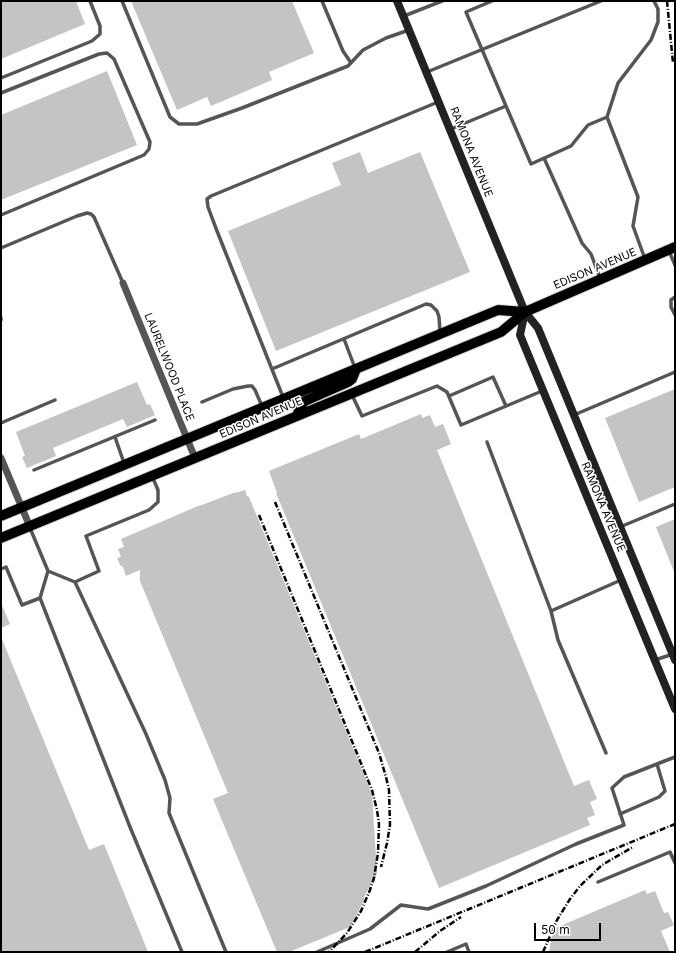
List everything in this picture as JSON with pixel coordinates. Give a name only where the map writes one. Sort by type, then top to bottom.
[{"type":"main road","name":"RAMONA AVENUE","points":[[397,1],[525,312],[538,328],[674,656]]},
{"type":"main road","name":"EDISON AVENUE","points":[[1,538],[501,332],[525,312],[672,249]]},
{"type":"main road","name":"EDISON AVENUE","points":[[1,516],[498,310],[525,312]]},
{"type":"main road","name":"RAMONA AVENUE","points":[[525,312],[520,336],[675,709]]},
{"type":"main road","points":[[297,416],[301,405],[305,401],[348,382],[352,379],[356,369]]},
{"type":"street","name":"LAURELWOOD PLACE","points":[[123,283],[195,458]]},
{"type":"street","points":[[1,458],[30,527]]},
{"type":"lane","points":[[1,78],[92,41],[100,34],[100,26],[90,1]]},
{"type":"lane","points":[[122,1],[170,117],[179,124],[197,124],[348,66],[363,50],[386,38],[409,30]]},
{"type":"lane","points":[[322,1],[343,51],[351,63]]},
{"type":"lane","points":[[403,16],[442,1]]},
{"type":"lane","points":[[492,1],[466,12],[531,164],[571,146],[588,124],[607,117]]},
{"type":"lane","points":[[426,72],[601,1]]},
{"type":"lane","points":[[646,260],[633,226],[638,197],[607,117],[618,83],[651,40],[658,22],[658,8],[654,1]]},
{"type":"lane","points":[[1,93],[99,54],[107,53],[114,59],[150,142],[149,149],[144,155],[1,215]]},
{"type":"lane","points":[[284,399],[217,231],[208,207],[207,199],[211,196],[438,102]]},
{"type":"lane","points":[[450,129],[506,106]]},
{"type":"lane","points":[[544,158],[582,243],[591,254],[600,280]]},
{"type":"lane","points":[[1,248],[77,216],[87,213],[91,214],[94,216],[123,283]]},
{"type":"lane","points":[[672,249],[675,265]]},
{"type":"lane","points":[[675,297],[671,300],[671,307],[675,315]]},
{"type":"lane","points":[[272,369],[426,304],[431,305],[437,311],[439,317],[440,334]]},
{"type":"lane","points":[[344,339],[356,369]]},
{"type":"lane","points":[[574,415],[675,372]]},
{"type":"lane","points":[[449,396],[493,378],[506,406]]},
{"type":"lane","points":[[202,402],[233,389],[252,386],[263,407]]},
{"type":"lane","points":[[351,394],[362,416],[437,386],[447,392],[461,425],[543,390]]},
{"type":"lane","points":[[1,423],[55,400]]},
{"type":"lane","points":[[34,470],[155,420]]},
{"type":"lane","points":[[115,437],[124,464]]},
{"type":"lane","points":[[487,442],[551,611],[558,640],[606,753]]},
{"type":"lane","points":[[75,582],[99,571],[86,536],[149,510],[158,502],[158,490],[152,476]]},
{"type":"lane","points":[[620,527],[675,504]]},
{"type":"lane","points":[[30,527],[48,571],[40,598],[130,827],[182,952]]},
{"type":"lane","points":[[1,569],[6,567],[22,605],[40,598]]},
{"type":"lane","points":[[48,571],[75,582],[146,734],[162,773],[170,798],[170,813],[226,952]]},
{"type":"lane","points":[[551,611],[622,580]]},
{"type":"lane","points":[[655,660],[674,656]]},
{"type":"lane","points":[[317,952],[370,929],[402,905],[428,909],[486,886],[576,844],[624,825],[612,788],[624,777],[675,757]]},
{"type":"lane","points":[[620,814],[659,797],[665,791],[657,764]]},
{"type":"lane","points":[[598,882],[675,850]]},
{"type":"lane","points":[[670,852],[675,863]]},
{"type":"lane","points":[[447,952],[466,944],[469,952]]},
{"type":"building","points":[[1,1],[76,1],[85,24],[1,59]]},
{"type":"building","points":[[131,1],[292,1],[314,53],[269,72],[272,80],[211,106],[207,97],[177,110]]},
{"type":"building","points":[[107,71],[137,145],[1,200],[1,115]]},
{"type":"building","points":[[360,152],[368,173],[420,152],[470,272],[276,351],[228,231],[341,185],[332,163]]},
{"type":"building","points":[[137,382],[147,405],[150,404],[155,415],[127,427],[123,419],[53,448],[56,456],[27,468],[22,457],[25,456],[16,432]]},
{"type":"building","points":[[675,389],[675,487],[639,502],[605,418]]},
{"type":"building","points":[[421,414],[422,418],[430,415],[435,427],[443,424],[451,444],[437,450],[574,786],[589,780],[597,799],[590,802],[595,815],[587,818],[590,825],[439,888],[276,493],[269,471],[359,434],[361,439]]},
{"type":"building","points":[[245,490],[372,794],[377,874],[364,897],[364,901],[350,927],[289,952],[277,952],[213,799],[228,793],[140,581],[140,570],[126,576],[123,567],[120,565],[117,558],[121,557],[118,549],[124,547],[121,539],[198,506]]},
{"type":"building","points":[[675,519],[675,574],[656,527]]},
{"type":"building","points":[[1,603],[10,624],[1,628]]},
{"type":"building","points":[[1,637],[89,850],[104,844],[148,952],[1,952]]},
{"type":"building","points":[[645,890],[647,894],[655,891],[664,913],[668,912],[674,925],[661,931],[670,952],[549,952],[553,929]]},
{"type":"railway","points":[[667,1],[673,63]]},
{"type":"railway","points":[[275,502],[379,753],[386,777],[389,790],[390,825],[381,867]]},
{"type":"railway","points":[[259,515],[372,790],[377,810],[379,824],[378,853],[374,878],[370,890],[361,911],[347,933],[329,952]]},
{"type":"railway","points":[[365,952],[675,824]]},
{"type":"railway","points":[[543,952],[557,920],[580,886],[602,865],[633,847]]},
{"type":"railway","points":[[415,952],[440,931],[461,917]]}]
